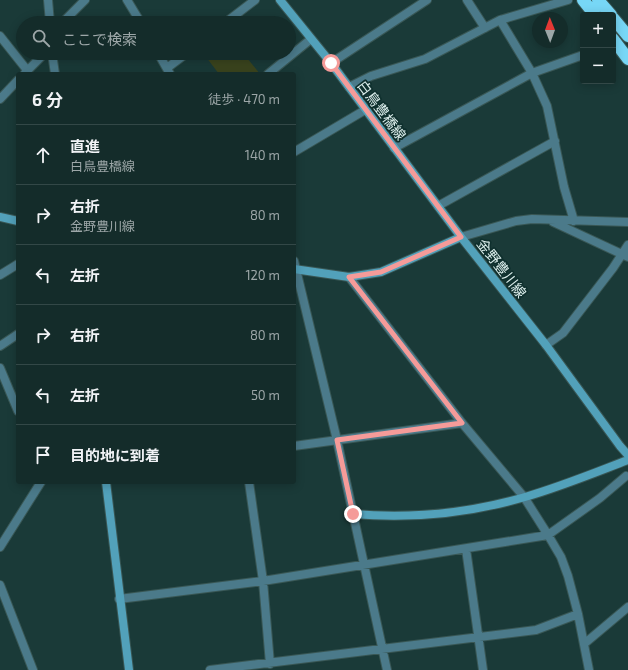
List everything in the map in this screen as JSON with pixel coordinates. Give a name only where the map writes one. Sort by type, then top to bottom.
[{"type":"highway","points":[[583,0],[593,12]]},
{"type":"highway","points":[[598,0],[608,12]]},
{"type":"highway","points":[[616,22],[628,36]]},
{"type":"highway","points":[[616,44],[628,59]]},
{"type":"main road","name":"白鳥豊橋線","points":[[280,0],[293,16]]},
{"type":"main road","name":"白鳥豊橋線","points":[[296,20],[331,63],[461,237]]},
{"type":"main road","points":[[0,217],[16,221]]},
{"type":"main road","name":"金野豊川線","points":[[296,269],[349,277],[381,272],[461,237],[546,345],[628,455]]},
{"type":"main road","points":[[353,514],[443,514],[484,507],[524,497],[570,482],[628,460]]},
{"type":"main road","points":[[106,484],[119,599],[129,670]]},
{"type":"street","points":[[48,0],[49,16]]},
{"type":"street","points":[[69,16],[85,0]]},
{"type":"street","points":[[127,0],[137,16]]},
{"type":"street","points":[[234,16],[255,0]]},
{"type":"street","points":[[331,63],[427,0]]},
{"type":"street","points":[[467,0],[485,28]]},
{"type":"street","points":[[349,87],[371,76],[425,59],[500,20],[568,0]]},
{"type":"street","points":[[500,20],[532,73],[547,106],[564,187],[574,221]]},
{"type":"street","points":[[0,36],[16,58]]},
{"type":"street","points":[[296,51],[311,39]]},
{"type":"street","points":[[394,148],[532,73],[580,56]]},
{"type":"street","points":[[17,60],[26,72],[39,60]]},
{"type":"street","points":[[53,60],[55,72]]},
{"type":"street","points":[[162,60],[169,71],[180,60]]},
{"type":"street","points":[[270,72],[285,60]]},
{"type":"street","points":[[0,99],[16,82]]},
{"type":"street","points":[[296,151],[365,110]]},
{"type":"street","points":[[438,206],[555,141]]},
{"type":"street","points":[[461,237],[516,221],[532,219],[628,222]]},
{"type":"street","points":[[548,220],[625,256]]},
{"type":"street","points":[[546,345],[563,333],[625,256],[628,245]]},
{"type":"street","points":[[0,275],[16,265]]},
{"type":"street","points":[[296,269],[337,440],[387,670]]},
{"type":"street","points":[[349,277],[462,423],[524,497],[548,536],[561,558],[568,576],[578,614],[589,670]]},
{"type":"street","points":[[0,346],[16,335]]},
{"type":"street","points":[[0,368],[16,406]]},
{"type":"street","points":[[296,446],[462,423]]},
{"type":"street","points":[[119,599],[263,581],[548,536],[600,498],[626,476]]},
{"type":"street","points":[[0,547],[40,484]]},
{"type":"street","points":[[249,484],[263,581],[270,664]]},
{"type":"street","points":[[466,549],[483,670]]},
{"type":"street","points":[[0,585],[33,670]]},
{"type":"street","points":[[584,644],[628,607]]},
{"type":"street","points":[[210,670],[270,664],[536,630],[578,614]]},
{"type":"green space","points":[[208,60],[249,60],[258,72],[217,72]]},
{"type":"route","points":[[331,63],[461,237],[381,272],[349,277],[462,423],[337,440],[353,514]]}]
